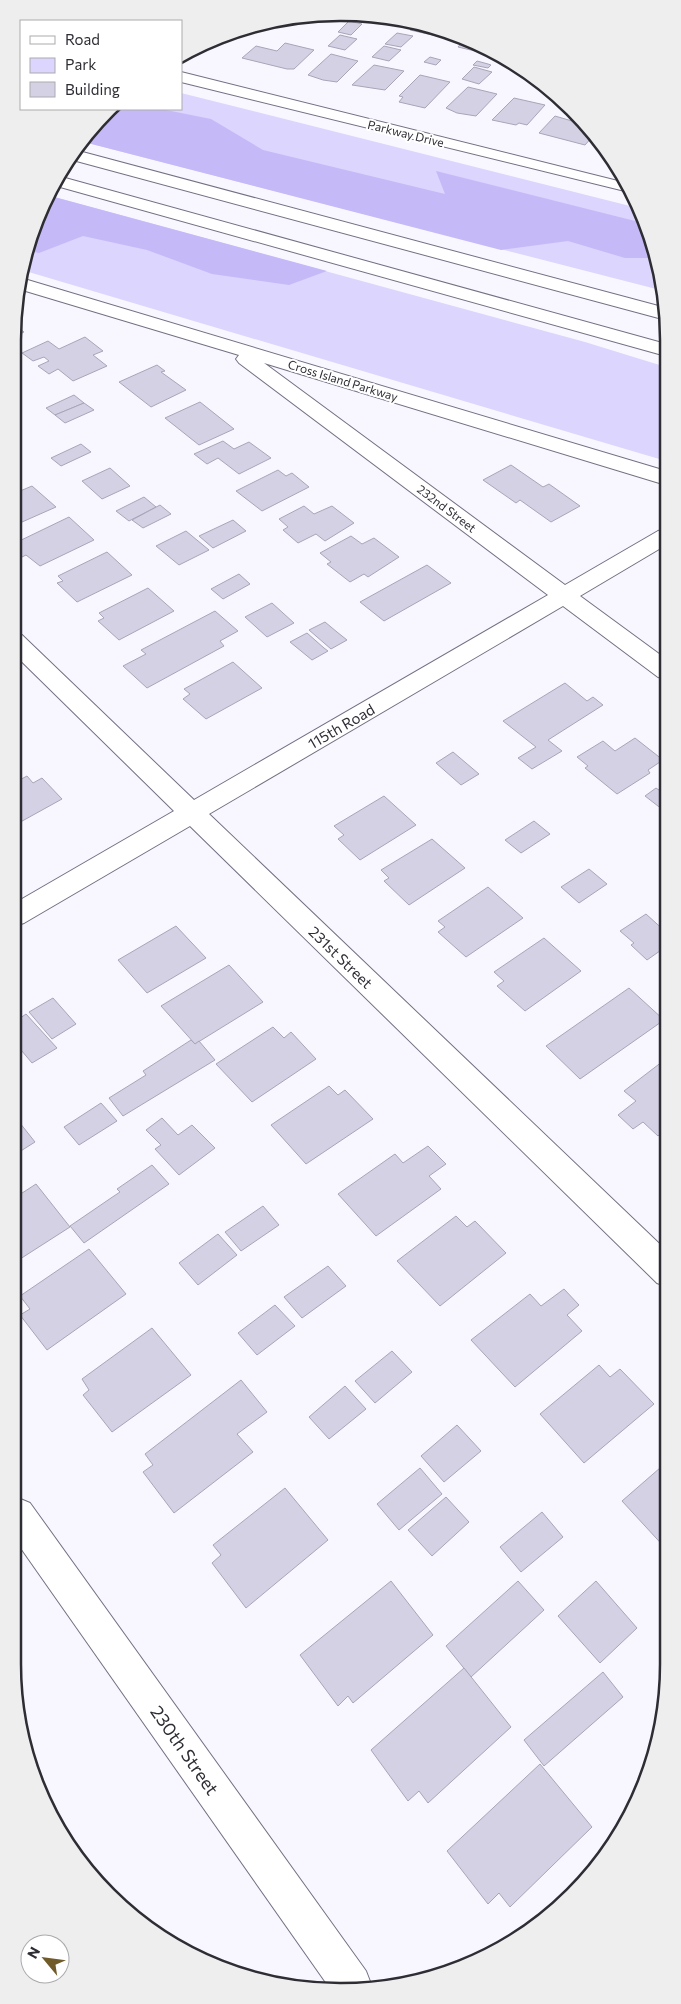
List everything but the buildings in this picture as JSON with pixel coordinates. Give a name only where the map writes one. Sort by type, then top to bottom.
[{"type":"main road","name":"Parkway Drive","points":[[182,77],[620,187]]},
{"type":"main road","points":[[80,156],[658,312]]},
{"type":"main road","points":[[63,183],[660,348]]},
{"type":"main road","name":"Cross Island Parkway","points":[[26,285],[660,476]]},
{"type":"main road","name":"232nd Street","points":[[227,345],[660,667]]},
{"type":"main road","name":"115th Road","points":[[21,912],[660,540]]},
{"type":"main road","name":"231st Street","points":[[21,648],[660,1265]]},
{"type":"main road","name":"230th Street","points":[[21,1519],[350,1983]]},
{"type":"green space","points":[[182,93],[630,206],[643,238],[656,289],[89,143],[120,110],[182,110]]},
{"type":"green space","points":[[55,197],[585,342],[660,365],[660,459],[29,272],[38,238]]},
{"type":"shaded area","points":[[120,110],[166,110],[211,119],[263,150],[445,194],[436,171],[636,221],[649,258],[625,258],[568,241],[501,250],[89,143]]},
{"type":"shaded area","points":[[55,197],[327,271],[289,285],[212,274],[147,250],[83,236],[39,253],[34,252]]}]
